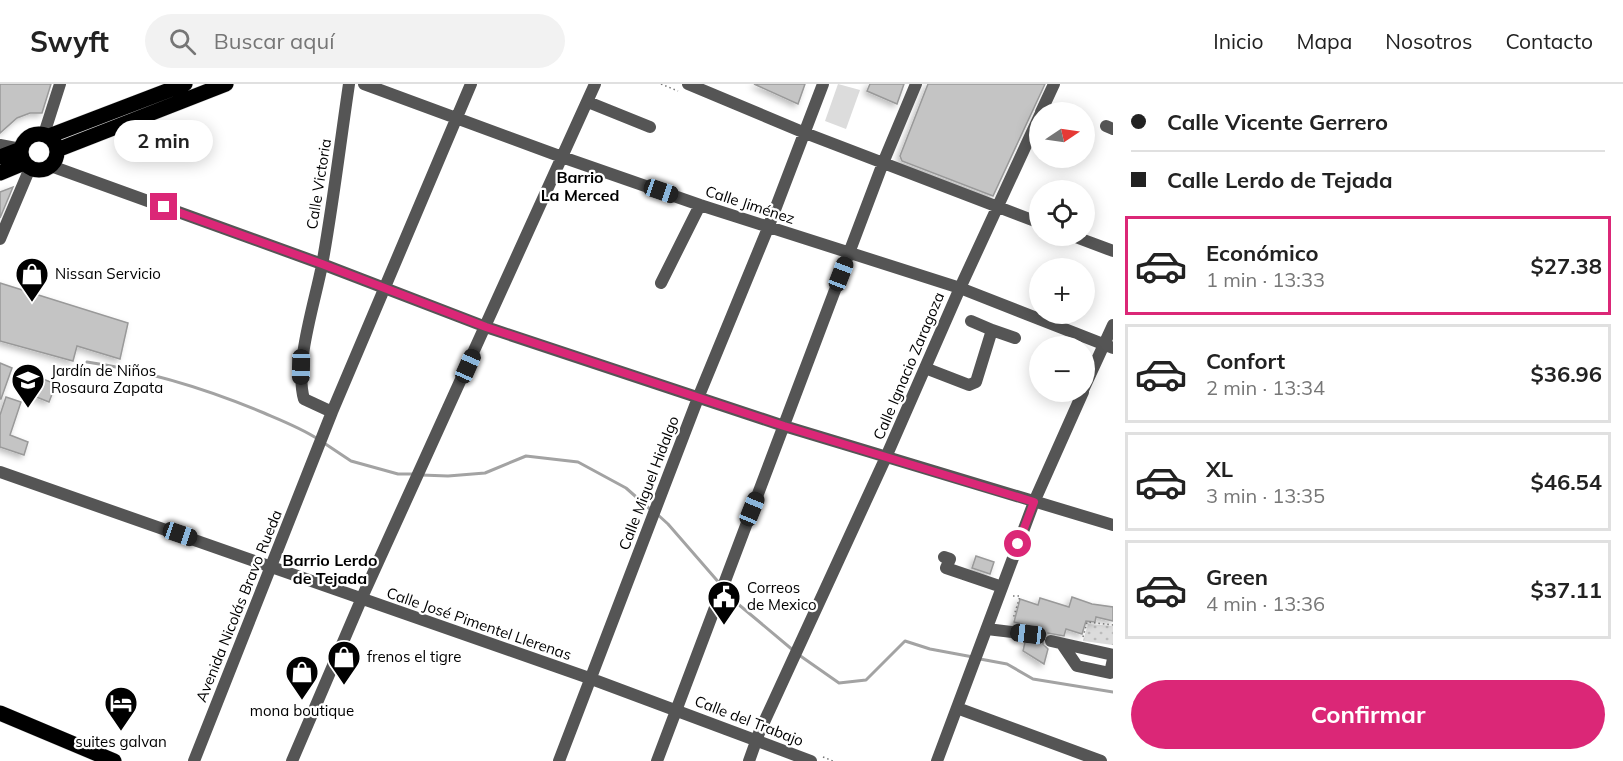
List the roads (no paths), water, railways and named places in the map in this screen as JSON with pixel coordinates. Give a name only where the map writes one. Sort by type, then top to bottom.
[{"type":"main road","points":[[25,160],[26,139],[30,136],[46,135],[184,84]]},
{"type":"main road","points":[[57,150],[226,84]]},
{"type":"main road","points":[[0,157],[25,160],[41,171],[51,166],[57,156],[53,140],[46,135]]},
{"type":"main road","points":[[0,173],[25,160]]},
{"type":"main road","points":[[0,713],[114,761]]},
{"type":"street","points":[[46,135],[60,84]]},
{"type":"street","name":"Calle Victoria","points":[[332,412],[304,399],[301,387],[301,367],[322,264],[349,84]]},
{"type":"street","name":"Calle Jiménez","points":[[364,84],[700,205],[960,288],[1109,346]]},
{"type":"street","points":[[332,412],[471,84]]},
{"type":"street","points":[[292,761],[362,599],[595,84]]},
{"type":"street","points":[[688,84],[805,133],[1029,219]]},
{"type":"street","name":"Calle Miguel Hidalgo","points":[[559,761],[648,526],[768,228],[823,84]]},
{"type":"street","points":[[657,761],[883,163],[916,84]]},
{"type":"street","name":"Calle Ignacio Zaragoza","points":[[1046,102],[1054,84]]},
{"type":"street","points":[[588,102],[650,127]]},
{"type":"street","name":"Calle Ignacio Zaragoza","points":[[749,761],[756,741],[1029,138]]},
{"type":"street","points":[[0,145],[25,160],[0,238]]},
{"type":"street","points":[[51,166],[322,264],[486,327],[784,426],[1113,525]]},
{"type":"street","points":[[661,283],[700,205]]},
{"type":"street","points":[[1095,244],[1113,251]]},
{"type":"street","points":[[971,321],[1015,338]]},
{"type":"street","points":[[1095,371],[1109,346],[1113,325]]},
{"type":"street","points":[[925,368],[969,385],[976,382],[992,330]]},
{"type":"street","points":[[937,761],[1034,502],[1079,402]]},
{"type":"street","name":"Avenida Nicolás Bravo Rueda","points":[[194,761],[332,412]]},
{"type":"street","name":"Calle José Pimentel Llerenas","points":[[0,472],[677,709]]},
{"type":"street","points":[[944,557],[950,559],[946,568],[1000,592]]},
{"type":"street","points":[[987,629],[1028,634]]},
{"type":"street","points":[[1113,655],[1056,642],[1077,666],[1110,673],[1113,660]]},
{"type":"street","points":[[957,708],[1101,761]]},
{"type":"street","name":"Calle del Trabajo","points":[[677,709],[811,761]]},
{"type":"waterway","points":[[87,362],[132,370],[199,389],[243,404],[318,439]]},
{"type":"waterway","points":[[324,443],[351,461],[398,474],[415,474]]},
{"type":"waterway","points":[[421,475],[448,476],[485,473],[526,456],[578,462],[626,488],[651,510]]},
{"type":"waterway","points":[[657,514],[721,585]]},
{"type":"waterway","points":[[725,589],[738,604],[794,651]]},
{"type":"waterway","points":[[799,655],[839,683],[866,680],[905,641],[930,649],[973,657]]},
{"type":"waterway","points":[[980,659],[1007,664],[1033,679],[1113,692]]},
{"type":"tunnel","points":[[1028,634],[1051,641]]},
{"type":"place","name":"Nissan Servicio","points":[[32,303]]},
{"type":"place","name":"Jardín de Niños Rosaura Zapata","points":[[28,409]]},
{"type":"place","name":"Correos de Mexico","points":[[724,626]]},
{"type":"place","name":"frenos el tigre","points":[[344,686]]},
{"type":"place","name":"mona boutique","points":[[302,701]]},
{"type":"place","name":"suites galvan","points":[[121,732]]},
{"type":"district","name":"Barrio La Merced","points":[[580,186]]},
{"type":"district","name":"Barrio Lerdo de Tejada","points":[[330,569]]}]
